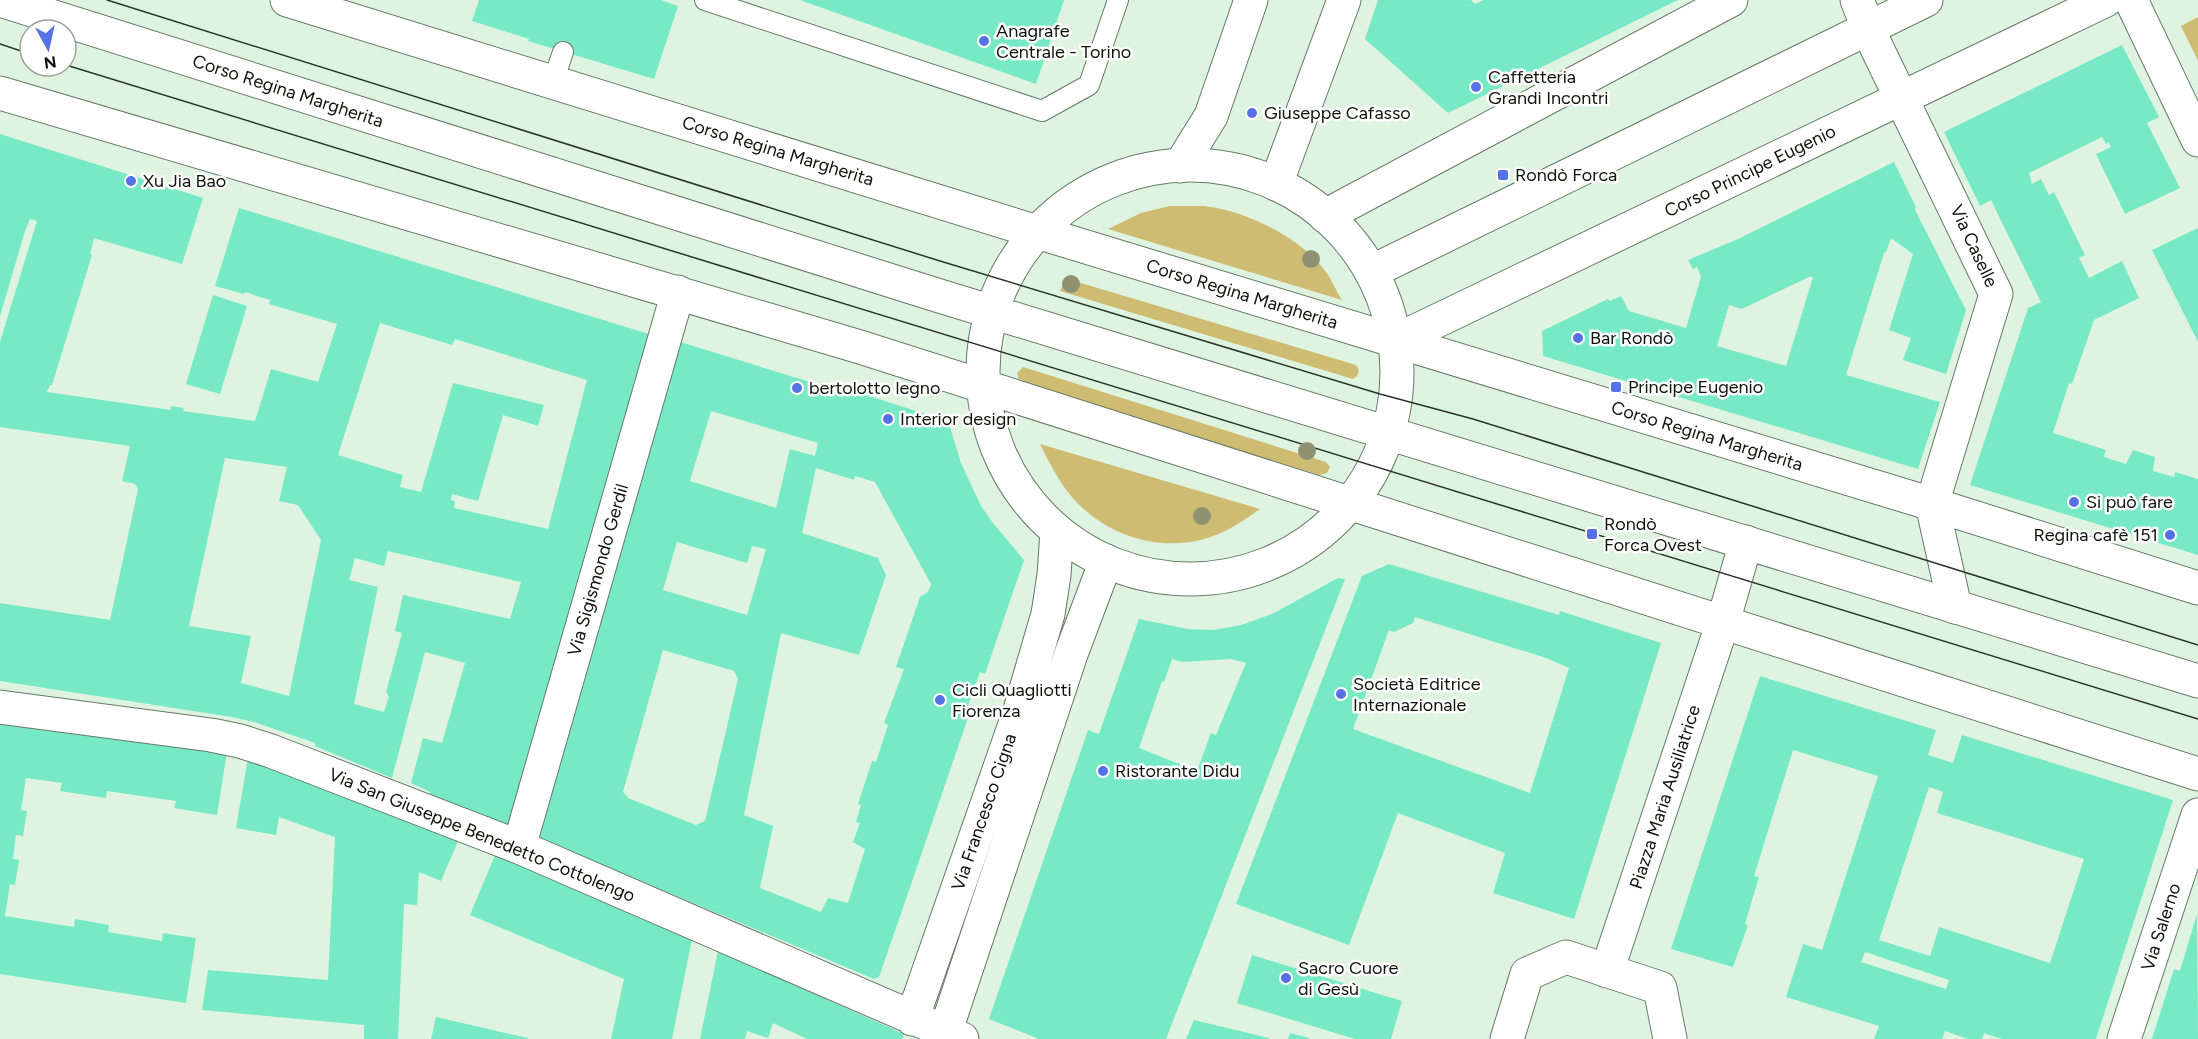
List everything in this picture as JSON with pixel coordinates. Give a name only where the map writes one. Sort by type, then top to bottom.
[{"type":"street","name":"Corso Regina Margherita","points":[[0,0],[991,312],[2198,681]]},
{"type":"street","name":"Corso Regina Margherita","points":[[287,0],[558,67],[1037,232],[1932,504],[2198,588]]},
{"type":"street","points":[[1180,166],[1211,116],[1251,0]]},
{"type":"street","points":[[1276,184],[1344,0]]},
{"type":"street","points":[[1325,216],[1731,0]]},
{"type":"street","points":[[1371,272],[1863,14],[1926,0]]},
{"type":"street","name":"Corso Principe Eugenio","points":[[1395,341],[2106,0]]},
{"type":"street","points":[[2131,0],[2198,140]]},
{"type":"street","name":"Via Caselle","points":[[1863,14],[1996,294],[1932,504]]},
{"type":"street","points":[[0,93],[678,292],[983,386],[2198,774]]},
{"type":"street","points":[[1209,166],[1236,170],[1276,184],[1325,216],[1351,242],[1371,272],[1384,300],[1395,341],[1396,390],[1388,434],[1374,466],[1350,504],[1316,536],[1297,549],[1255,568],[1233,574],[1187,579],[1141,573],[1106,561],[1077,546],[1057,531],[1030,505],[1009,475],[994,441],[988,423],[983,386],[984,346],[991,312],[1009,271],[1037,232],[1078,198],[1102,184],[1153,168],[1209,166]]},
{"type":"street","name":"Via Sigismondo Gerdil","points":[[519,847],[678,292]]},
{"type":"street","points":[[1932,504],[1955,607]]},
{"type":"street","name":"Via Francesco Cigna","points":[[912,1019],[1020,710],[1048,614],[1057,531]]},
{"type":"street","points":[[1723,622],[1746,542]]},
{"type":"street","name":"Via Francesco Cigna","points":[[950,1037],[1071,654],[1106,561]]},
{"type":"street","name":"Piazza Maria Ausiliatrice","points":[[1607,971],[1723,622]]},
{"type":"street","name":"Via San Giuseppe Benedetto Cottolengo","points":[[0,707],[211,735],[240,741],[302,762],[519,847],[950,1037]]},
{"type":"street","name":"Via Salerno","points":[[2124,1039],[2198,815]]},
{"type":"street","points":[[1507,1039],[1527,974],[1566,957],[1660,988],[1670,1039]]},
{"type":"lane","points":[[705,0],[1042,111],[1089,85],[1118,0]]},
{"type":"shaded area","points":[[2198,17],[2198,61],[2181,26]]},
{"type":"shaded area","points":[[1170,206],[1219,208],[1270,227],[1302,248],[1315,260],[1328,275],[1342,300],[1108,229],[1141,213]]},
{"type":"shaded area","points":[[1071,280],[1356,365],[1359,370],[1353,379],[1060,291],[1064,283]]},
{"type":"shaded area","points":[[1023,367],[1326,462],[1330,467],[1327,473],[1319,475],[1020,383],[1017,373]]},
{"type":"shaded area","points":[[1040,444],[1260,509],[1229,529],[1209,538],[1166,543],[1144,540],[1124,534],[1087,512],[1062,484]]},
{"type":"building","points":[[479,0],[661,0],[678,6],[654,79],[528,41],[529,39],[472,21]]},
{"type":"building","name":"Anagrafe Centrale - Torino","points":[[800,0],[1064,0],[1036,84]]},
{"type":"building","points":[[1378,0],[1471,0],[1475,4],[1484,0],[1678,0],[1448,113],[1365,39]]},
{"type":"building","points":[[2122,45],[2159,117],[2147,123],[2180,188],[2125,214],[2096,154],[2111,147],[2102,137],[2029,173],[2032,184],[2041,179],[2049,195],[2054,192],[2085,255],[2079,258],[2089,278],[2122,261],[2139,298],[2094,320],[2072,384],[2069,383],[2053,433],[2106,450],[2104,457],[2126,464],[2133,450],[2155,457],[2153,471],[2174,477],[2175,472],[2198,479],[2198,555],[1970,485],[2028,308],[2041,302],[1991,200],[1980,206],[1944,132]]},
{"type":"building","points":[[0,134],[203,198],[182,264],[94,238],[90,254],[92,255],[52,385],[47,392],[171,410],[171,406],[184,408],[183,411],[255,421],[271,369],[318,382],[337,324],[269,304],[270,300],[245,292],[244,294],[215,286],[239,208],[652,335],[512,830],[429,797],[430,792],[411,783],[423,738],[442,743],[465,663],[425,652],[392,778],[315,746],[315,743],[254,722],[0,681],[0,603],[110,620],[138,489],[135,484],[122,481],[130,446],[0,427],[0,342],[37,221],[30,219],[25,231],[0,316]],"holes":[[[380,323],[452,345],[455,339],[587,380],[548,529],[454,508],[455,501],[451,500],[452,494],[478,501],[503,415],[538,426],[544,405],[453,383],[421,492],[400,487],[403,475],[338,455]],[[225,458],[287,467],[279,501],[298,505],[321,540],[289,696],[241,683],[251,636],[189,626]],[[388,551],[521,582],[510,619],[403,595],[395,631],[402,633],[386,692],[389,696],[384,712],[354,704],[378,587],[349,580],[355,558],[384,566]]]},
{"type":"building","points":[[1894,162],[1916,207],[1915,210],[1966,310],[1946,374],[1903,360],[1911,338],[1889,330],[1913,254],[1891,238],[1884,253],[1846,375],[1940,402],[1918,469],[1543,356],[1542,331],[1608,299],[1610,301],[1621,296],[1629,311],[1686,328],[1701,277],[1697,267],[1693,269],[1688,260],[1738,239]],"holes":[[[1813,277],[1786,366],[1717,346],[1729,305],[1742,309]]]},
{"type":"building","points":[[2198,228],[2198,342],[2152,250]]},
{"type":"building","points":[[213,295],[247,306],[220,394],[186,384]]},
{"type":"building","points":[[677,341],[852,395],[853,391],[948,421],[961,463],[981,506],[1024,560],[985,674],[980,672],[967,708],[971,709],[879,977],[874,979],[539,838],[536,832]],"holes":[[[711,411],[818,443],[815,456],[790,449],[776,508],[690,481]],[[816,468],[854,480],[855,476],[875,482],[931,584],[928,592],[920,597],[896,667],[904,669],[884,723],[888,725],[876,762],[872,761],[858,804],[861,805],[856,822],[860,823],[853,842],[865,849],[848,903],[828,898],[821,912],[760,888],[773,826],[744,815],[781,633],[859,655],[886,575],[878,558],[802,533]],[[677,542],[747,563],[752,546],[766,549],[747,615],[663,590]],[[663,650],[734,671],[738,679],[705,821],[696,825],[628,798],[623,792]]]},
{"type":"building","points":[[1389,564],[1559,615],[1560,611],[1661,643],[1574,919],[1493,893],[1505,853],[1398,813],[1349,945],[1236,904],[1362,576]],"holes":[[[1415,617],[1546,658],[1569,668],[1530,793],[1353,729],[1389,630],[1394,632],[1413,623]]]},
{"type":"building","points":[[1338,578],[1345,579],[1166,1039],[1039,1039],[989,1019],[1088,730],[1099,734],[1139,619],[1188,629],[1213,630],[1241,625],[1272,614]],"holes":[[[1172,659],[1182,662],[1231,659],[1246,663],[1216,735],[1211,733],[1197,771],[1139,748]]]},
{"type":"building","points":[[1760,676],[1936,730],[1928,755],[1953,763],[1962,735],[2173,800],[2096,1039],[2002,1039],[1984,1033],[1982,1039],[1968,1039],[1945,1031],[1942,1039],[1874,1039],[1879,1026],[1786,997],[1803,944],[1822,950],[1878,776],[1793,750],[1754,876],[1759,877],[1745,924],[1748,925],[1733,967],[1671,949]],"holes":[[[1929,787],[1943,792],[1937,813],[2084,859],[2050,963],[1939,927],[1930,956],[1879,940]],[[1865,952],[1949,980],[1946,989],[1861,962]]]},
{"type":"building","points":[[0,716],[227,752],[217,815],[174,808],[176,801],[107,791],[106,798],[60,791],[62,783],[26,778],[21,810],[27,811],[23,836],[16,835],[13,859],[19,860],[15,885],[10,884],[5,916],[74,927],[75,919],[109,925],[108,932],[162,941],[163,933],[196,938],[186,1003],[0,974]]},
{"type":"building","points":[[248,758],[459,839],[441,881],[419,872],[417,905],[404,904],[398,1039],[364,1039],[364,1025],[202,1010],[208,970],[328,980],[335,837],[279,817],[276,835],[236,828]]},
{"type":"building","points":[[495,855],[692,939],[672,1039],[611,1039],[624,979],[470,915]]},
{"type":"building","points":[[2197,914],[2198,1039],[2152,1039],[2174,969],[2180,971]]},
{"type":"building","points":[[718,951],[904,1034],[902,1039],[807,1039],[773,1023],[768,1038],[747,1031],[745,1039],[700,1039]]},
{"type":"building","name":"Sacro Cuore di Gesù","points":[[1252,955],[1402,1001],[1391,1039],[1355,1039],[1237,1003]]},
{"type":"building","points":[[436,1017],[528,1038],[528,1039],[431,1039]]},
{"type":"building","points":[[1194,1020],[1269,1038],[1269,1039],[1186,1039]]},
{"type":"building","points":[[1290,1033],[1309,1038],[1309,1039],[1288,1039]]},
{"type":"tram line","points":[[107,0],[940,261],[1380,394],[1473,419],[2198,645]]},
{"type":"tram line","points":[[0,44],[18,50]]},
{"type":"tram line","points":[[78,69],[2198,719]]},
{"type":"place","name":"Anagrafe Centrale - Torino","points":[[984,41]]},
{"type":"place","name":"Caffetteria Grandi Incontri","points":[[1476,87]]},
{"type":"place","name":"Giuseppe Cafasso","points":[[1252,113]]},
{"type":"place","name":"Rondò Forca","points":[[1503,175]]},
{"type":"place","name":"Xu Jia Bao","points":[[131,181]]},
{"type":"place","name":"Bar Rondò","points":[[1578,338]]},
{"type":"place","name":"Principe Eugenio","points":[[1616,387]]},
{"type":"place","name":"bertolotto legno","points":[[797,388]]},
{"type":"place","name":"Interior design","points":[[888,419]]},
{"type":"place","name":"Si può fare","points":[[2074,502]]},
{"type":"place","name":"Rondò Forca Ovest","points":[[1592,534]]},
{"type":"place","name":"Regina cafè 151","points":[[2170,535]]},
{"type":"place","name":"Società Editrice Internazionale","points":[[1341,694]]},
{"type":"place","name":"Cicli Quagliotti Fiorenza","points":[[940,700]]},
{"type":"place","name":"Ristorante Didu","points":[[1103,771]]},
{"type":"place","name":"Sacro Cuore di Gesù","points":[[1286,978]]}]
